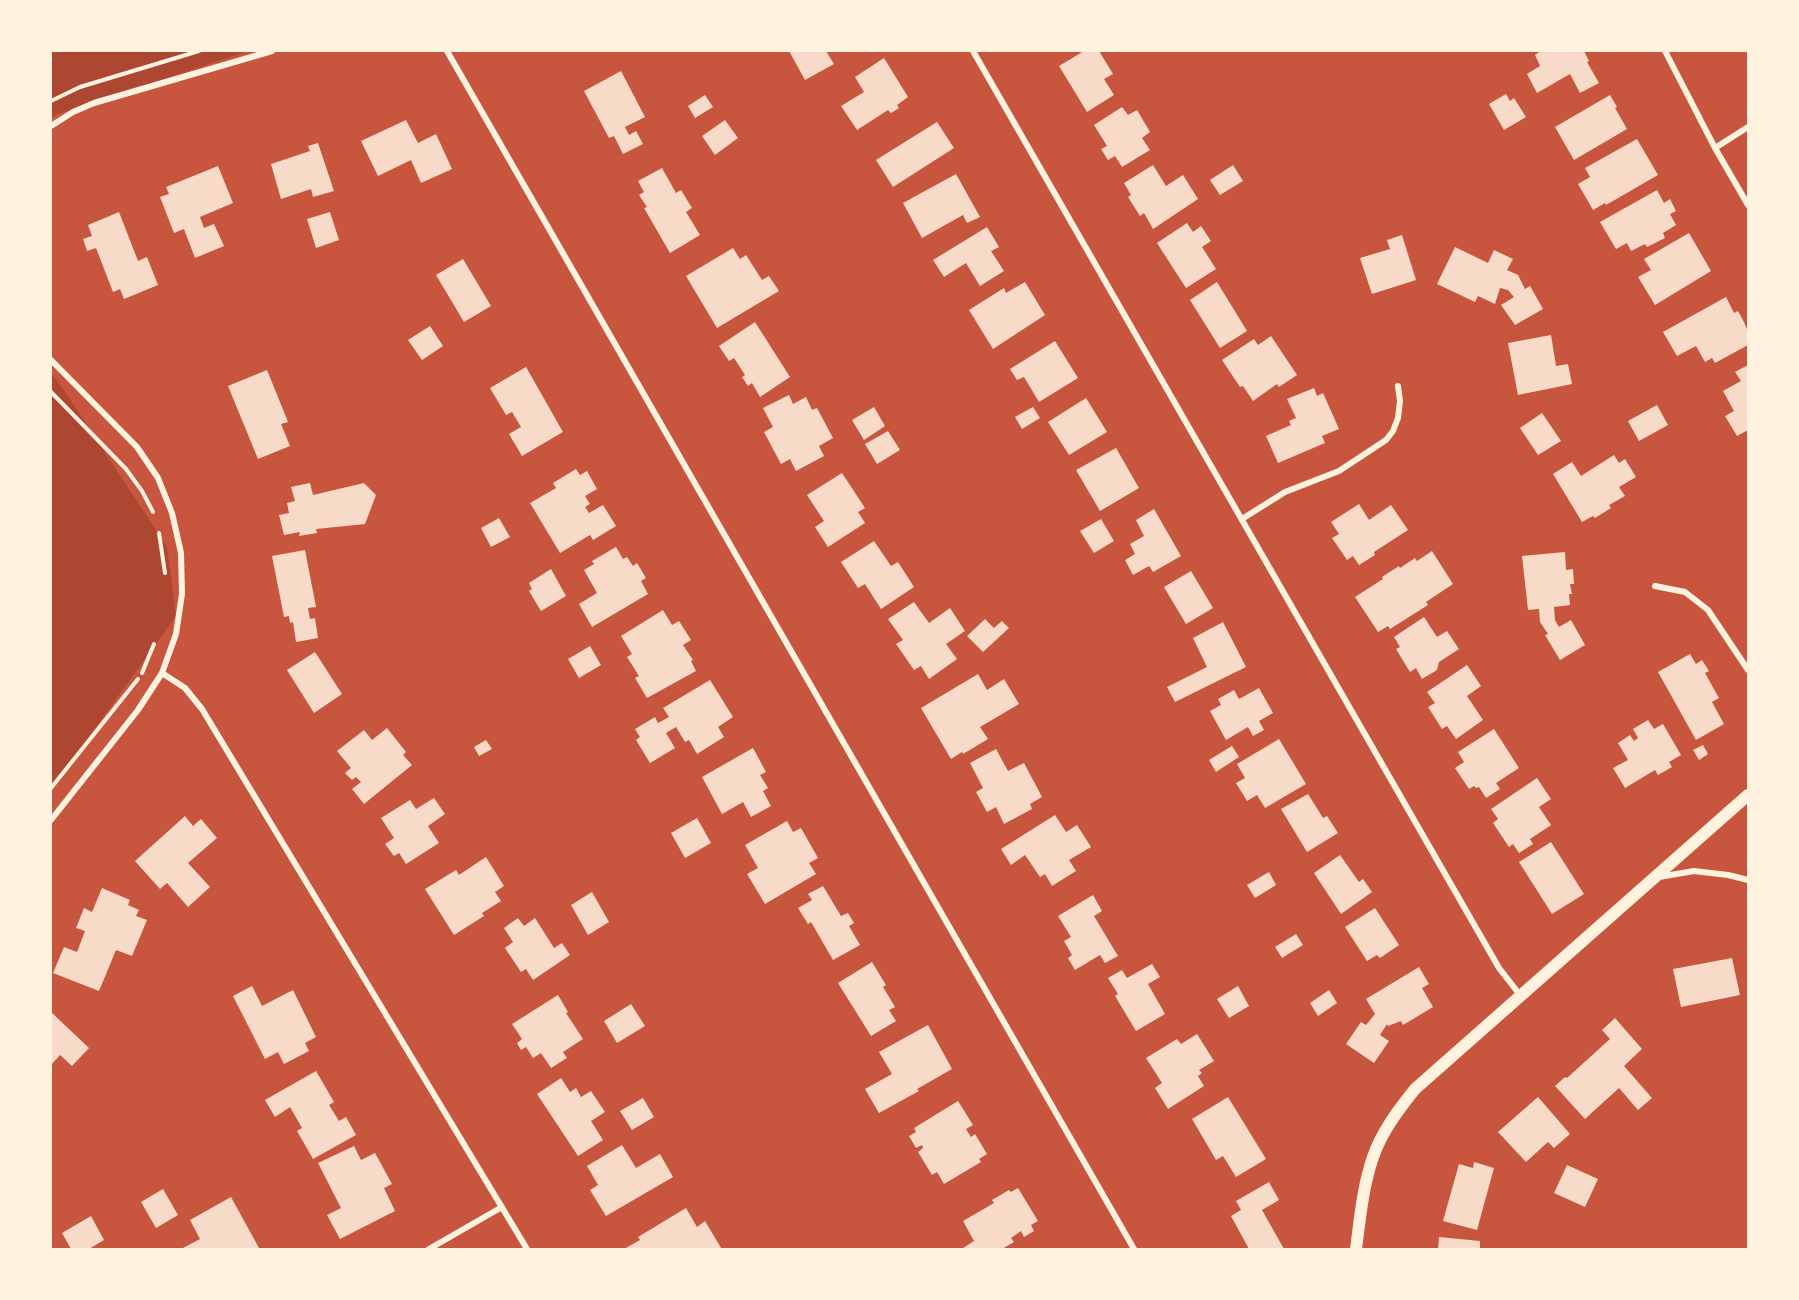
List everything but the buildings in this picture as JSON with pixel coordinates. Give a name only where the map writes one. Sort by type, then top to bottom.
[{"type":"main road","points":[[1356,1249],[1361,1204],[1374,1155],[1393,1117],[1415,1089],[1748,795]]},
{"type":"street","points":[[51,126],[73,112],[94,104],[272,51]]},
{"type":"street","points":[[447,51],[1134,1249]]},
{"type":"street","points":[[973,51],[1500,968],[1520,995]]},
{"type":"street","points":[[1665,51],[1748,206]]},
{"type":"street","points":[[1715,148],[1748,127]]},
{"type":"street","points":[[51,360],[137,447],[158,478],[172,513],[181,553],[182,594],[176,634],[162,673],[138,710],[51,820]]},
{"type":"street","points":[[1242,519],[1285,492],[1339,471],[1386,440],[1393,431],[1398,418],[1400,401],[1398,386]]},
{"type":"street","points":[[1655,586],[1685,592],[1708,610],[1748,670]]},
{"type":"street","points":[[162,673],[185,688],[202,709],[527,1249]]},
{"type":"street","points":[[1652,879],[1694,871],[1748,880]]},
{"type":"street","points":[[429,1249],[502,1207]]},
{"type":"path","points":[[51,101],[80,87],[199,51]]},
{"type":"path","points":[[51,392],[126,469],[142,491],[157,520]]},
{"type":"path","points":[[159,531],[165,576]]},
{"type":"path","points":[[51,788],[141,675],[157,638]]},
{"type":"shaded area","points":[[51,51],[248,51],[55,115],[51,119]]},
{"type":"shaded area","points":[[51,374],[64,390],[167,547],[176,616],[51,789]]}]
